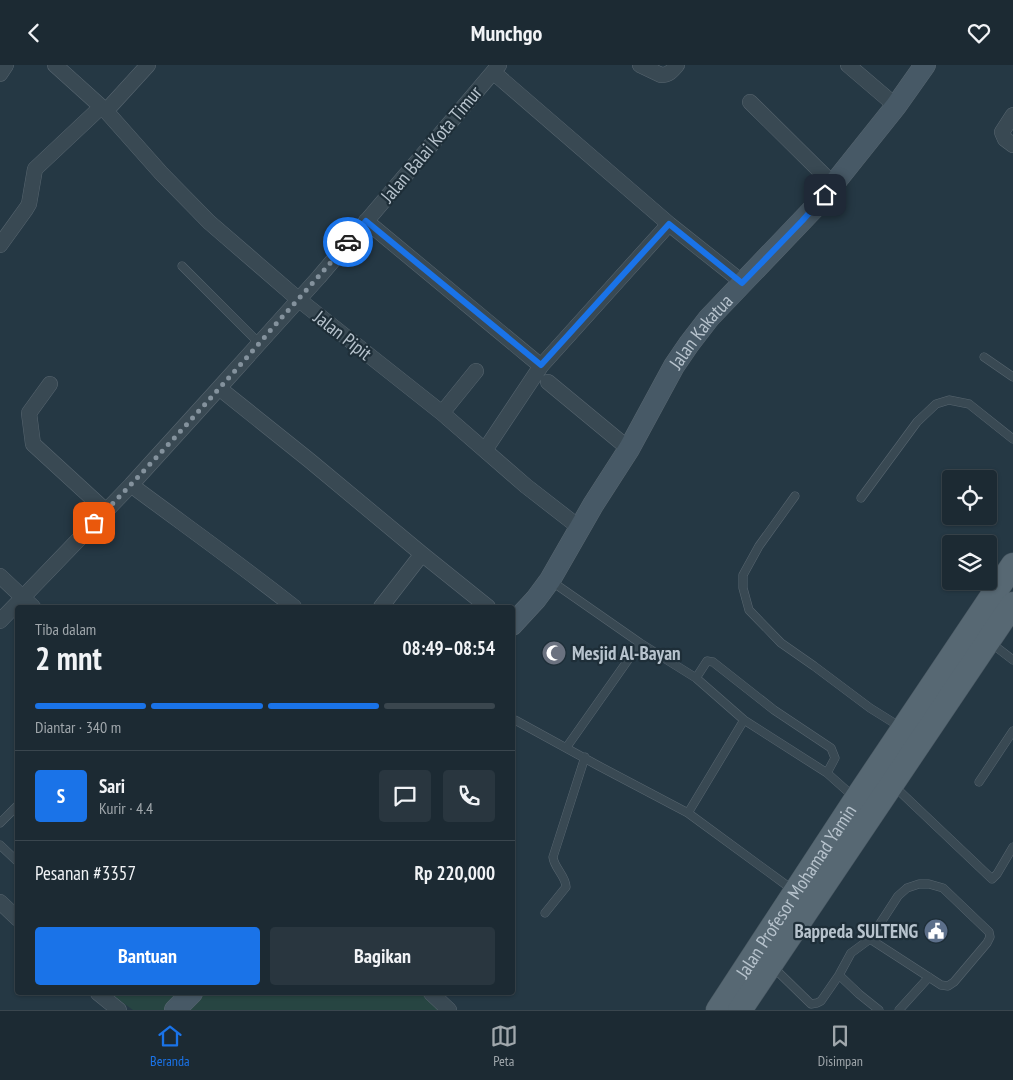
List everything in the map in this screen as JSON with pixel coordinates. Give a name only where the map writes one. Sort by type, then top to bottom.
[{"type":"main road","name":"Jalan Profesor Mohamad Yamin","points":[[740,1010],[883,778],[979,635],[1013,565]]},
{"type":"main road","name":"Jalan Profesor Mohamad Yamin","points":[[718,1010],[856,799],[883,778],[903,729],[979,635],[1013,604]]},
{"type":"street","points":[[0,74],[6,65]]},
{"type":"street","name":"Jalan Pipit","points":[[55,65],[103,109],[208,222],[298,299],[442,413],[526,485],[580,528]]},
{"type":"street","points":[[0,245],[29,204],[35,169],[103,109],[148,65]]},
{"type":"street","points":[[640,65],[664,75],[668,74],[677,65]]},
{"type":"street","points":[[848,65],[896,106]]},
{"type":"street","name":"Jalan Kakatua","points":[[515,622],[550,580],[593,505],[629,449],[670,373],[689,344],[709,318],[834,185],[896,106],[925,65]]},
{"type":"street","points":[[496,68],[669,224],[742,283]]},
{"type":"street","name":"Jalan Balai Kota Timur","points":[[28,603],[106,511],[132,485],[319,277],[496,68]]},
{"type":"street","points":[[750,103],[834,185]]},
{"type":"street","points":[[1013,115],[1002,132],[1005,139],[1013,145]]},
{"type":"street","points":[[366,221],[541,365]]},
{"type":"street","points":[[485,450],[541,365],[669,224]]},
{"type":"street","points":[[442,413],[476,371]]},
{"type":"street","points":[[548,382],[629,449]]},
{"type":"street","points":[[50,384],[29,413],[33,444],[106,511]]},
{"type":"street","points":[[219,388],[486,605]]},
{"type":"street","points":[[132,485],[291,605]]},
{"type":"street","points":[[383,605],[422,554]]},
{"type":"street","points":[[0,576],[28,603]]},
{"type":"street","name":"Jalan Balai Kota Timur","points":[[0,621],[15,611]]},
{"type":"street","points":[[0,902],[15,916]]},
{"type":"street","points":[[100,995],[119,1010]]},
{"type":"street","points":[[433,995],[449,1010]]},
{"type":"lane","points":[[182,266],[259,343]]},
{"type":"lane","points":[[984,357],[1013,377]]},
{"type":"lane","points":[[861,498],[918,422],[936,404],[949,400],[969,404],[1013,439]]},
{"type":"lane","points":[[796,496],[759,546],[743,575],[743,588],[749,610],[781,643],[870,708],[903,729]]},
{"type":"lane","points":[[550,580],[640,643],[696,678],[744,720],[827,773],[856,799]]},
{"type":"lane","points":[[979,635],[1013,660]]},
{"type":"lane","points":[[566,748],[640,643]]},
{"type":"lane","points":[[696,678],[707,661],[712,662],[774,710],[831,748],[835,758],[827,773]]},
{"type":"lane","points":[[515,720],[688,813],[796,892]]},
{"type":"lane","points":[[688,813],[744,720]]},
{"type":"lane","points":[[979,782],[1013,731]]},
{"type":"lane","points":[[545,913],[566,887],[566,882],[553,857],[584,757]]},
{"type":"lane","points":[[883,778],[992,879],[1013,847]]},
{"type":"lane","points":[[0,823],[15,808]]},
{"type":"lane","points":[[0,845],[15,859]]},
{"type":"lane","points":[[770,964],[811,1004],[822,1001],[851,953],[870,939],[898,896],[907,888],[919,884],[929,884],[943,888],[989,932],[990,937],[954,982],[948,986],[941,985],[870,939]]},
{"type":"lane","points":[[839,975],[879,1010]]},
{"type":"lane","points":[[899,1010],[929,977]]},
{"type":"green space","points":[[112,995],[440,995],[455,1010],[133,1010]]},
{"type":"way so far","points":[[94,523],[132,485],[319,277],[348,242]]},
{"type":"place","name":"Mesjid Al-Bayan","points":[[554,653]]},
{"type":"place","name":"Bappeda SULTENG","points":[[936,931]]},
{"type":"route","points":[[348,242],[366,221],[541,365],[669,224],[742,283],[825,195]]}]
